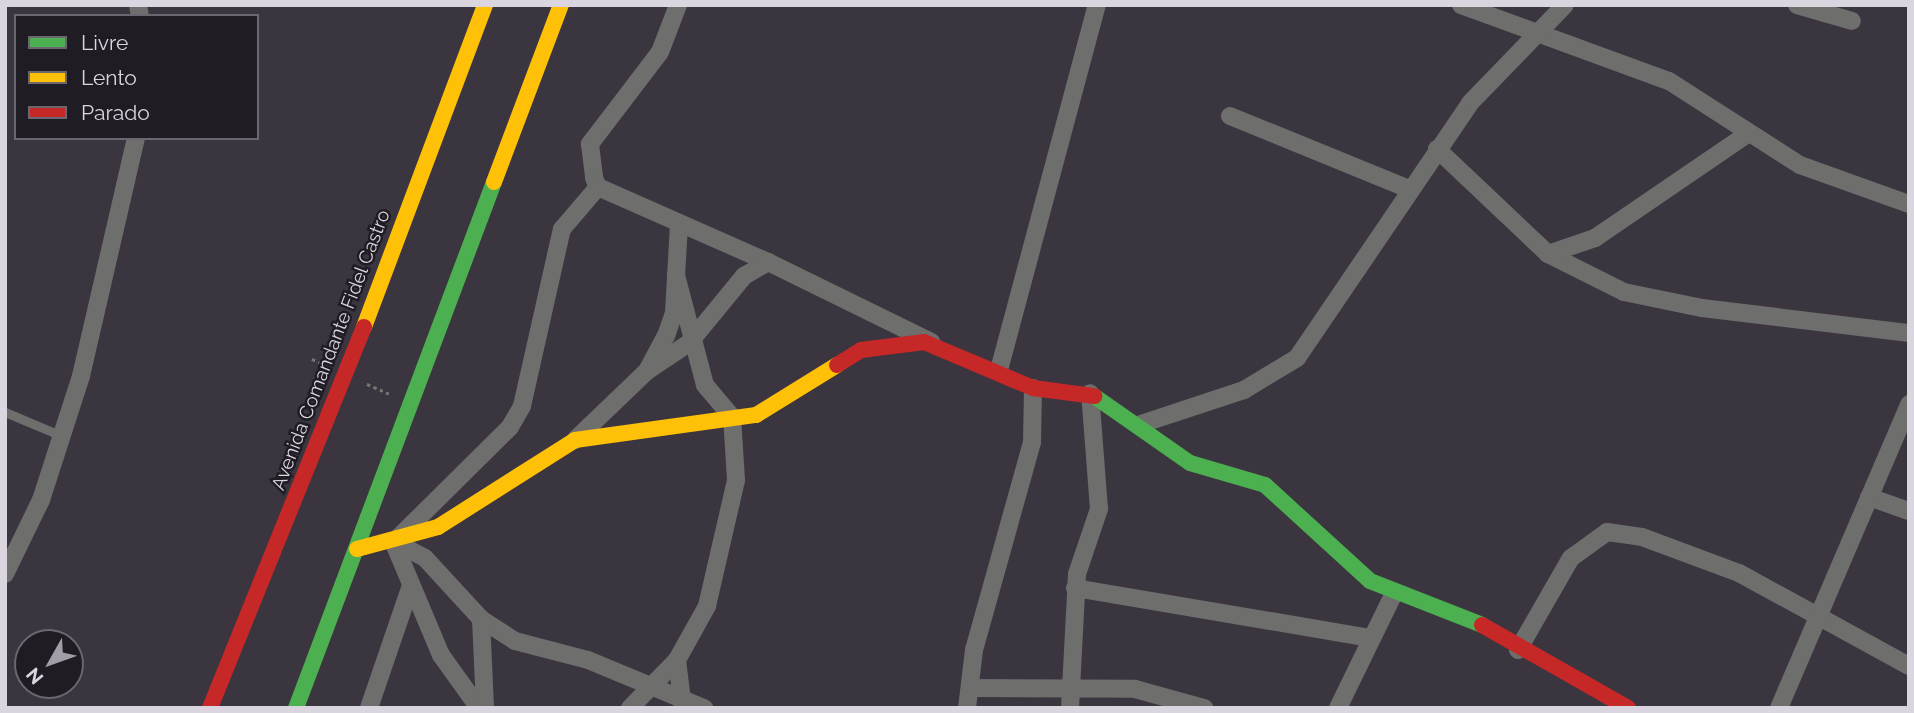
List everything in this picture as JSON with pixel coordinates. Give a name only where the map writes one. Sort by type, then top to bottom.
[{"type":"main road","name":"Avenida Comandante Fidel Castro","points":[[210,708],[380,288],[485,5]]},
{"type":"main road","points":[[296,708],[561,5]]},
{"type":"main road","points":[[357,549],[438,527],[575,440],[732,417],[775,406],[834,362],[888,344],[925,342],[977,365],[999,370],[1033,388],[1090,393],[1140,425],[1190,463],[1253,477],[1370,581],[1394,593],[1445,606],[1518,650],[1628,708]]},
{"type":"street","points":[[598,187],[590,144],[660,52],[678,5]]},
{"type":"street","points":[[999,370],[1097,5]]},
{"type":"street","points":[[1461,5],[1669,81],[1749,133],[1829,178],[1909,204]]},
{"type":"street","points":[[1140,425],[1244,390],[1297,358],[1409,189],[1470,103],[1543,33],[1565,5]]},
{"type":"street","points":[[1797,5],[1852,21]]},
{"type":"street","points":[[1230,117],[1409,189]]},
{"type":"street","points":[[1548,254],[1595,238],[1749,133]]},
{"type":"street","points":[[5,575],[62,436],[96,321],[136,140]]},
{"type":"street","points":[[1437,149],[1548,254],[1587,277],[1660,302],[1909,333]]},
{"type":"street","points":[[598,187],[768,262],[977,365]]},
{"type":"street","points":[[393,541],[510,427],[522,406],[562,229],[598,187]]},
{"type":"street","points":[[648,371],[671,324],[679,223]]},
{"type":"street","points":[[575,440],[648,371],[689,343],[744,276],[768,262]]},
{"type":"street","points":[[630,708],[677,660],[706,606],[723,548],[736,480],[732,417],[705,385],[689,343],[676,275]]},
{"type":"street","points":[[967,708],[1032,442],[1033,388]]},
{"type":"street","points":[[1070,708],[1075,588],[1099,509],[1090,393]]},
{"type":"street","points":[[1779,708],[1815,616],[1909,404]]},
{"type":"street","points":[[1869,497],[1909,511]]},
{"type":"street","points":[[1518,650],[1571,558],[1607,532],[1642,537],[1739,573],[1909,666]]},
{"type":"street","points":[[393,541],[441,655],[479,708]]},
{"type":"street","points":[[393,541],[425,558],[481,619],[515,641],[654,685],[683,704],[705,708]]},
{"type":"street","points":[[369,708],[411,585]]},
{"type":"street","points":[[1075,588],[1371,638]]},
{"type":"street","points":[[1338,708],[1394,593]]},
{"type":"street","points":[[481,619],[485,708]]},
{"type":"street","points":[[677,660],[683,704]]},
{"type":"street","points":[[970,688],[1135,689],[1204,708]]},
{"type":"lane","points":[[5,412],[62,436]]},
{"type":"path","points":[[312,359],[337,370]]},
{"type":"path","points":[[361,381],[397,397]]},
{"type":"traffic: fast","points":[[296,708],[494,182]]},
{"type":"traffic: fast","points":[[1094,396],[1190,463],[1265,485],[1370,581],[1482,625]]},
{"type":"traffic: slow","points":[[364,327],[485,5]]},
{"type":"traffic: slow","points":[[494,182],[561,5]]},
{"type":"traffic: slow","points":[[357,549],[438,527],[575,440],[756,415],[837,365]]},
{"type":"traffic: jam","points":[[210,708],[364,327]]},
{"type":"traffic: jam","points":[[837,365],[861,350],[924,342],[1033,388],[1094,396]]},
{"type":"traffic: jam","points":[[1482,625],[1628,708]]}]
